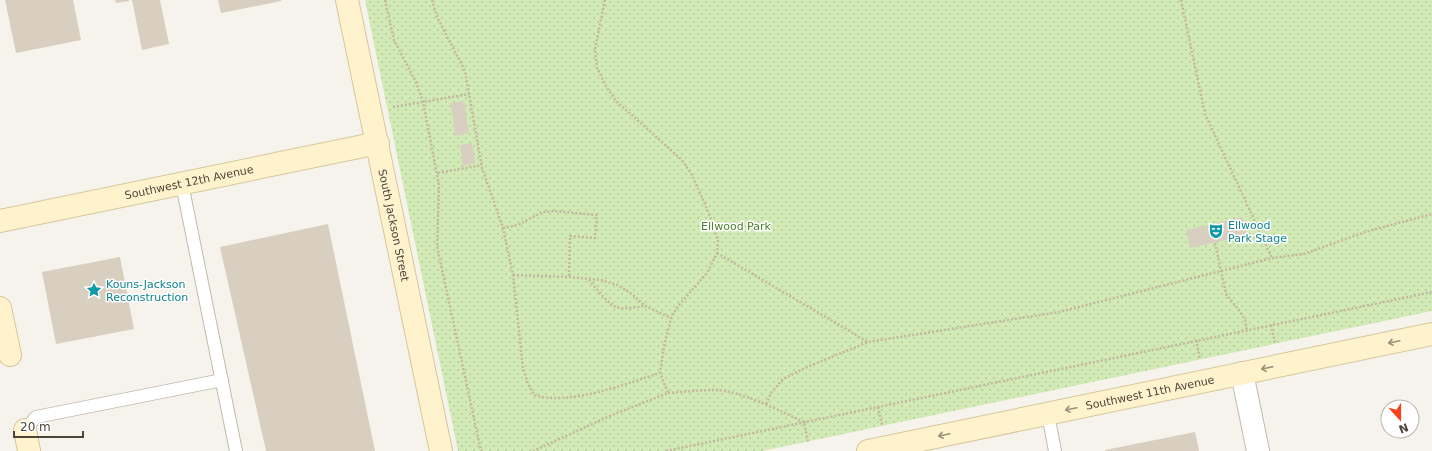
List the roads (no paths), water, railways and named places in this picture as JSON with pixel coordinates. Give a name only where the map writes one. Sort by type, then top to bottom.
[{"type":"street","name":"South Jackson Street","points":[[347,0],[441,451]]},
{"type":"street","name":"Southwest 12th Avenue","points":[[0,221],[378,143]]},
{"type":"street","points":[[0,308],[6,354]]},
{"type":"street","name":"Southwest 11th Avenue","points":[[868,451],[1432,334]]},
{"type":"street","points":[[1242,373],[1258,451]]},
{"type":"street","points":[[25,430],[29,451]]},
{"type":"lane","points":[[182,184],[236,451]]},
{"type":"lane","points":[[25,430],[36,417],[222,380]]},
{"type":"lane","points":[[1048,414],[1055,451]]},
{"type":"place","name":"Ellwood Park Stage","points":[[1216,231]]},
{"type":"place","name":"Kouns-Jackson Reconstruction","points":[[94,290]]},
{"type":"park label","name":"Ellwood Park","points":[[736,226]]}]
